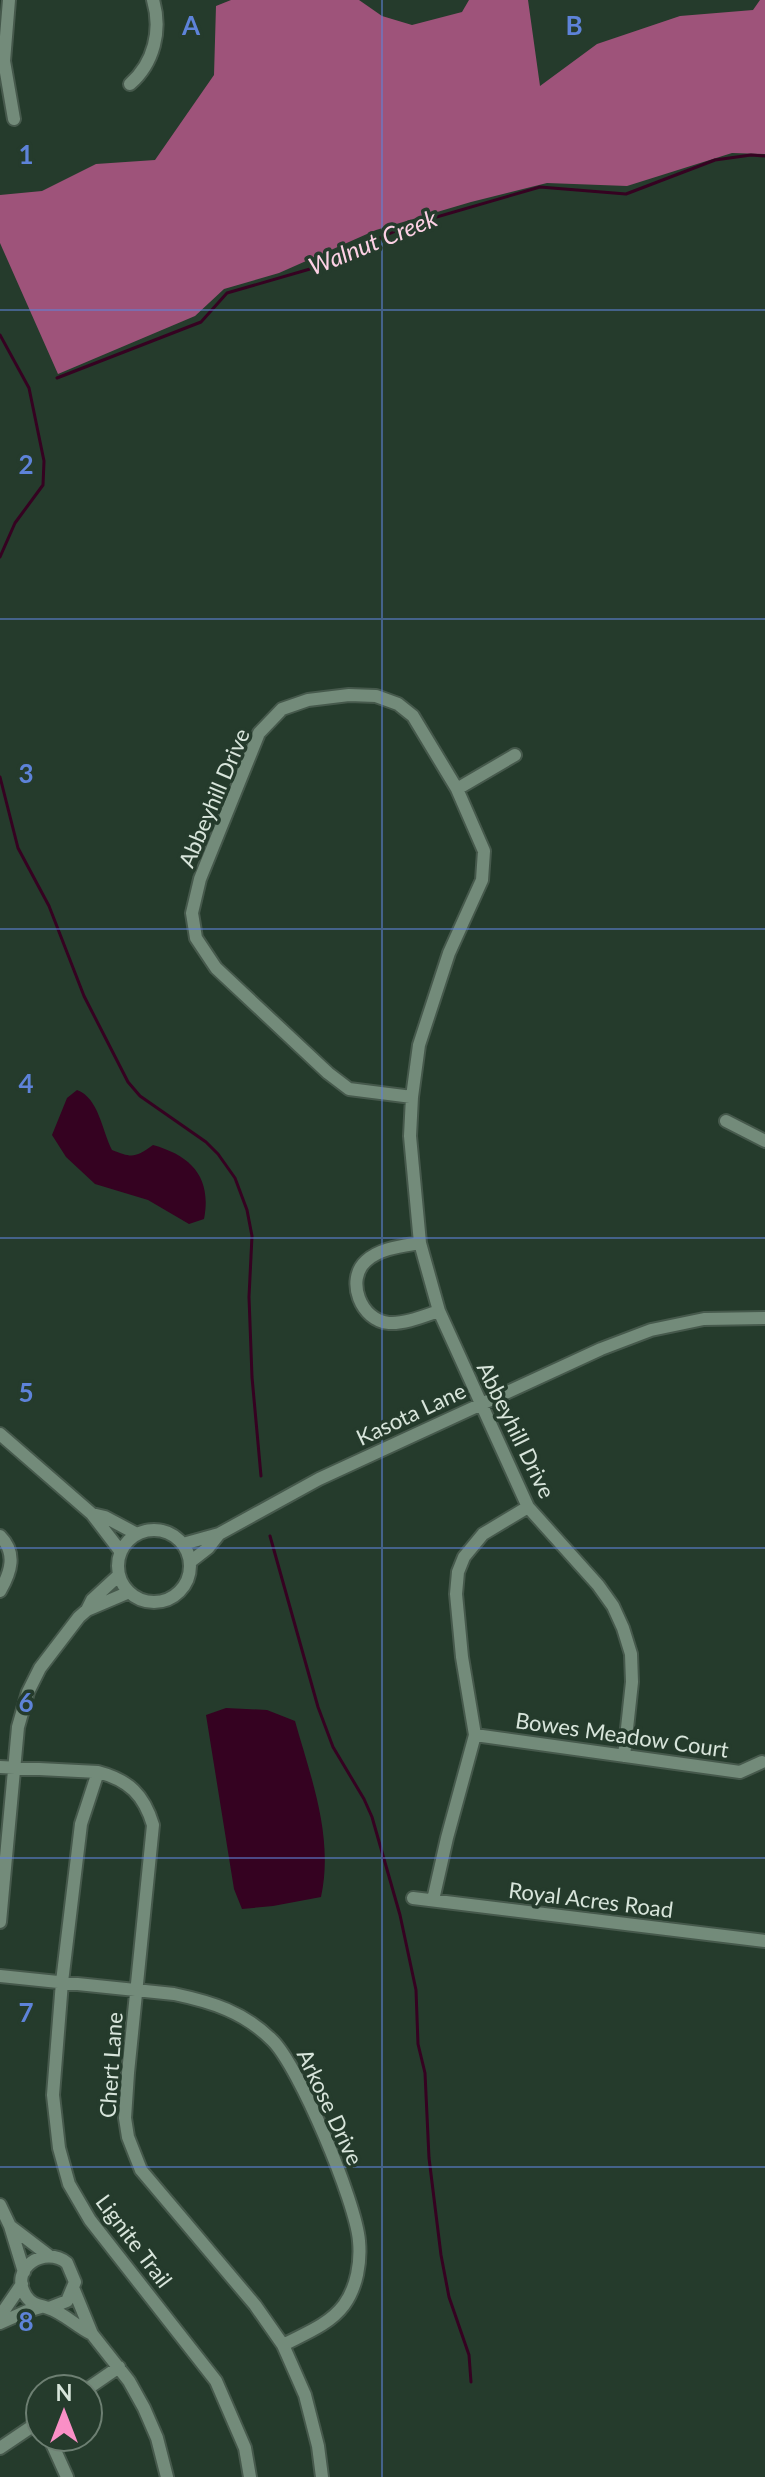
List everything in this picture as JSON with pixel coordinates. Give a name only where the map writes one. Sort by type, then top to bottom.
[{"type":"street","points":[[9,0],[4,61],[14,119]]},
{"type":"street","points":[[130,84],[141,74],[156,38],[153,0]]},
{"type":"street","name":"Abbeyhill Drive","points":[[412,1097],[349,1089],[216,968],[196,938],[192,913],[200,879],[259,733],[282,709],[308,700],[349,695],[376,696],[398,704],[413,716],[457,789],[484,851],[482,880],[449,953],[419,1045],[412,1097],[412,1178],[420,1243],[439,1311],[528,1507],[598,1585],[613,1606],[623,1628],[631,1654],[632,1682],[624,1756]]},
{"type":"street","points":[[457,789],[515,755]]},
{"type":"street","points":[[726,1121],[765,1141]]},
{"type":"street","points":[[420,1243],[379,1252],[365,1262],[358,1273],[356,1290],[362,1306],[373,1317],[388,1323],[439,1311]]},
{"type":"street","name":"Kasota Lane","points":[[183,1544],[219,1534],[319,1479],[601,1349],[651,1330],[704,1319],[765,1318]]},
{"type":"street","points":[[0,1434],[92,1514],[121,1552]]},
{"type":"street","points":[[433,1900],[475,1735],[462,1657],[456,1594],[458,1572],[464,1557],[483,1534],[528,1507]]},
{"type":"street","points":[[92,1514],[105,1517],[135,1533],[157,1531],[169,1534],[183,1544],[190,1562]]},
{"type":"street","points":[[87,1610],[127,1593],[118,1576],[121,1552],[135,1533]]},
{"type":"street","name":"Kasota Lane","points":[[127,1593],[145,1602],[175,1596],[183,1590],[187,1581],[190,1562],[208,1548],[219,1534]]},
{"type":"street","points":[[0,1536],[6,1542],[12,1562],[9,1576],[0,1591]]},
{"type":"street","points":[[0,1922],[6,1767],[28,1692],[48,1656],[92,1600],[118,1576]]},
{"type":"street","name":"Bowes Meadow Court","points":[[475,1735],[740,1772],[762,1762]]},
{"type":"street","name":"Chert Lane","points":[[6,1767],[98,1772],[131,1785],[143,1799],[153,1825],[125,2118],[133,2153],[141,2170],[255,2305],[283,2345],[308,2408],[322,2477]]},
{"type":"street","name":"Lignite Trail","points":[[98,1772],[81,1824],[62,1982],[53,2095],[59,2148],[69,2184],[90,2220],[216,2381],[245,2448],[250,2477]]},
{"type":"street","name":"Royal Acres Road","points":[[413,1898],[765,1941]]},
{"type":"street","name":"Arkose Drive","points":[[0,1976],[203,2000],[224,2007],[253,2023],[275,2043],[289,2064],[327,2142],[357,2222],[360,2242],[358,2269],[344,2304],[334,2316],[283,2345]]},
{"type":"street","points":[[0,2205],[10,2226],[28,2299],[92,2334]]},
{"type":"street","points":[[10,2226],[48,2255],[62,2259],[72,2269],[74,2290],[92,2334],[138,2395],[151,2423],[167,2477]]},
{"type":"street","points":[[0,2316],[33,2260],[48,2255]]},
{"type":"street","points":[[0,2323],[27,2311],[62,2305],[74,2290]]},
{"type":"street","points":[[104,2377],[119,2367]]},
{"type":"street","points":[[0,2448],[24,2433]]},
{"type":"street","points":[[56,2453],[67,2477]]},
{"type":"shaded area","points":[[231,0],[359,0],[382,16],[412,25],[462,12],[469,0],[528,0],[540,86],[597,44],[680,16],[753,10],[760,0],[765,0],[765,154],[732,153],[627,186],[547,183],[376,230],[279,273],[224,289],[195,316],[58,374],[0,243],[0,195],[42,191],[96,164],[155,160],[214,75],[216,6]]},
{"type":"shaded area","points":[[77,1090],[95,1107],[112,1150],[133,1155],[153,1145],[188,1162],[202,1180],[206,1204],[204,1219],[189,1224],[148,1200],[95,1184],[66,1157],[52,1135],[67,1098]]},
{"type":"shaded area","points":[[226,1708],[267,1710],[295,1721],[323,1830],[325,1852],[321,1897],[242,1909],[234,1889],[206,1715]]},
{"type":"waterway","name":"Walnut Creek","points":[[57,378],[201,322],[227,293],[310,269],[409,225],[540,187],[626,194],[715,160],[765,156]]},
{"type":"waterway","points":[[0,335],[29,388],[44,461],[43,485],[15,523],[0,557]]},
{"type":"waterway","points":[[0,777],[18,848],[49,906],[84,996],[128,1082],[140,1096],[206,1142],[218,1154],[235,1178],[247,1210],[252,1236],[249,1297],[252,1377],[261,1476]]},
{"type":"waterway","points":[[270,1536],[318,1707],[333,1747],[372,1817],[400,1915],[416,1990],[418,2044],[425,2073],[429,2158],[441,2255],[449,2297],[469,2355],[471,2382]]}]
